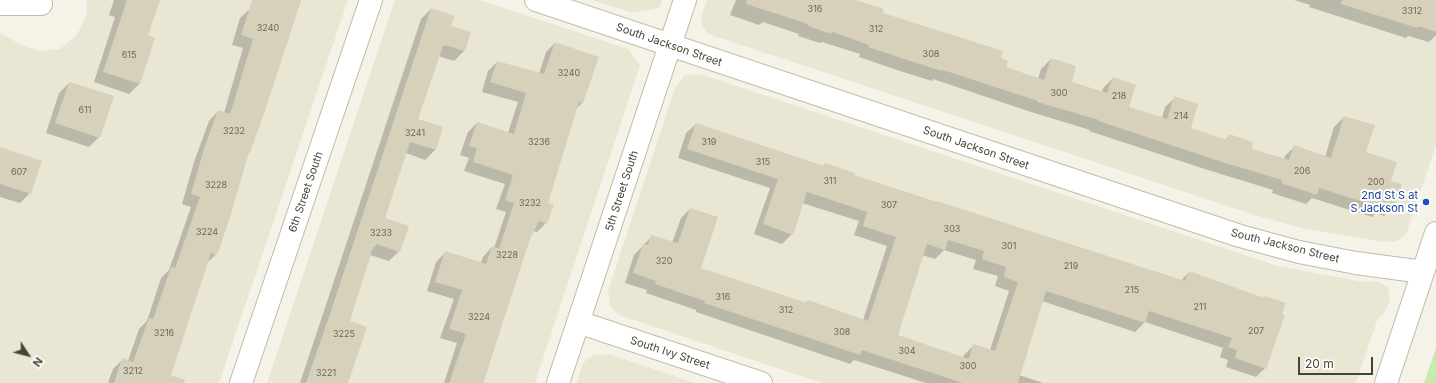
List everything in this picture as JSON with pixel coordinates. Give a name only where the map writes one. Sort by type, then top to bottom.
[{"type":"street","name":"6th Street South","points":[[241,383],[371,0]]},
{"type":"street","name":"South Jackson Street","points":[[536,0],[1240,236],[1306,253],[1356,263],[1423,272]]},
{"type":"street","name":"5th Street South","points":[[558,383],[685,0]]},
{"type":"street","points":[[0,4],[41,4]]},
{"type":"street","points":[[1386,383],[1436,232]]},
{"type":"street","name":"South Ivy Street","points":[[578,322],[761,383]]},
{"type":"shaded area","points":[[87,0],[348,0],[219,383],[0,383],[0,33],[18,43],[38,51],[60,49],[77,35],[87,14]]},
{"type":"shaded area","points":[[395,0],[480,0],[628,49],[640,65],[535,383],[267,383]]},
{"type":"shaded area","points":[[592,0],[662,0],[659,8],[633,13]]},
{"type":"shaded area","points":[[707,0],[1436,0],[1436,145],[1406,234],[1397,241],[1384,242],[1306,229],[1258,216],[708,34],[703,27],[701,17]]},
{"type":"shaded area","points":[[700,74],[1278,266],[1363,282],[1378,281],[1388,288],[1390,299],[1385,312],[1378,318],[1356,383],[822,383],[619,315],[610,306],[608,291],[675,88],[685,75]]},
{"type":"shaded area","points":[[608,354],[695,383],[577,383],[583,363],[593,355]]},
{"type":"green space","points":[[1436,348],[1436,383],[1424,383]]},
{"type":"building","points":[[127,0],[160,0],[148,35],[155,38],[140,84],[103,72]]},
{"type":"building","points":[[252,0],[301,0],[265,111],[249,152],[217,255],[211,253],[171,375],[185,380],[184,383],[114,383],[122,358],[133,362],[149,318],[153,319],[171,267],[175,268],[200,197],[191,194],[203,152],[218,110],[230,114],[253,39],[241,35]]},
{"type":"building","points":[[747,0],[856,0],[884,9],[883,13],[1003,51],[1001,58],[1008,61],[1006,67],[1044,80],[1051,58],[1076,66],[1072,82],[1107,93],[1113,77],[1136,85],[1129,107],[1167,119],[1174,96],[1198,104],[1191,128],[1227,140],[1229,134],[1253,142],[1252,149],[1289,160],[1294,145],[1331,158],[1344,116],[1375,125],[1366,152],[1397,162],[1391,181],[1402,184],[1394,207],[1384,203],[1383,208],[1319,188],[1317,195],[1281,183],[1282,180],[1222,162],[1098,121],[1099,120],[1037,102],[1038,101],[868,47],[869,45],[832,32],[831,34],[808,26],[808,24],[746,4]]},
{"type":"building","points":[[1342,0],[1436,0],[1436,32],[1418,26],[1417,28],[1341,4]]},
{"type":"building","points":[[431,8],[455,16],[451,26],[471,32],[465,51],[445,45],[443,46],[418,119],[443,127],[436,150],[410,142],[385,218],[409,226],[400,252],[376,244],[375,247],[373,247],[350,321],[367,327],[348,383],[306,383],[330,314]]},
{"type":"building","points":[[555,42],[599,57],[583,103],[579,102],[548,203],[554,204],[547,224],[539,221],[530,239],[483,383],[449,383],[466,334],[449,329],[462,290],[435,282],[445,251],[486,264],[492,246],[499,249],[514,203],[505,200],[513,175],[473,162],[477,148],[469,146],[477,122],[514,134],[526,93],[490,82],[497,61],[544,74]]},
{"type":"building","points":[[69,82],[114,96],[100,138],[55,123]]},
{"type":"building","points":[[696,123],[824,166],[825,163],[855,173],[854,175],[1185,281],[1189,271],[1264,298],[1265,296],[1286,303],[1282,314],[1285,315],[1266,369],[1235,358],[1237,350],[1228,347],[1232,338],[1149,311],[1145,323],[1046,291],[1018,383],[963,383],[862,350],[860,355],[704,303],[705,301],[655,284],[656,281],[633,273],[643,244],[648,245],[651,235],[678,243],[690,208],[718,217],[701,268],[807,303],[808,300],[868,321],[896,237],[863,226],[867,212],[807,192],[793,235],[763,224],[778,179],[687,149]],"holes":[[[948,240],[984,251],[982,259],[1006,267],[1004,277],[1018,282],[995,351],[973,344],[969,359],[898,335],[927,244],[945,250]]]},
{"type":"building","points":[[0,147],[42,161],[31,194],[0,184]]},
{"type":"place","name":"2nd St S at S Jackson St","points":[[1426,202]]}]
